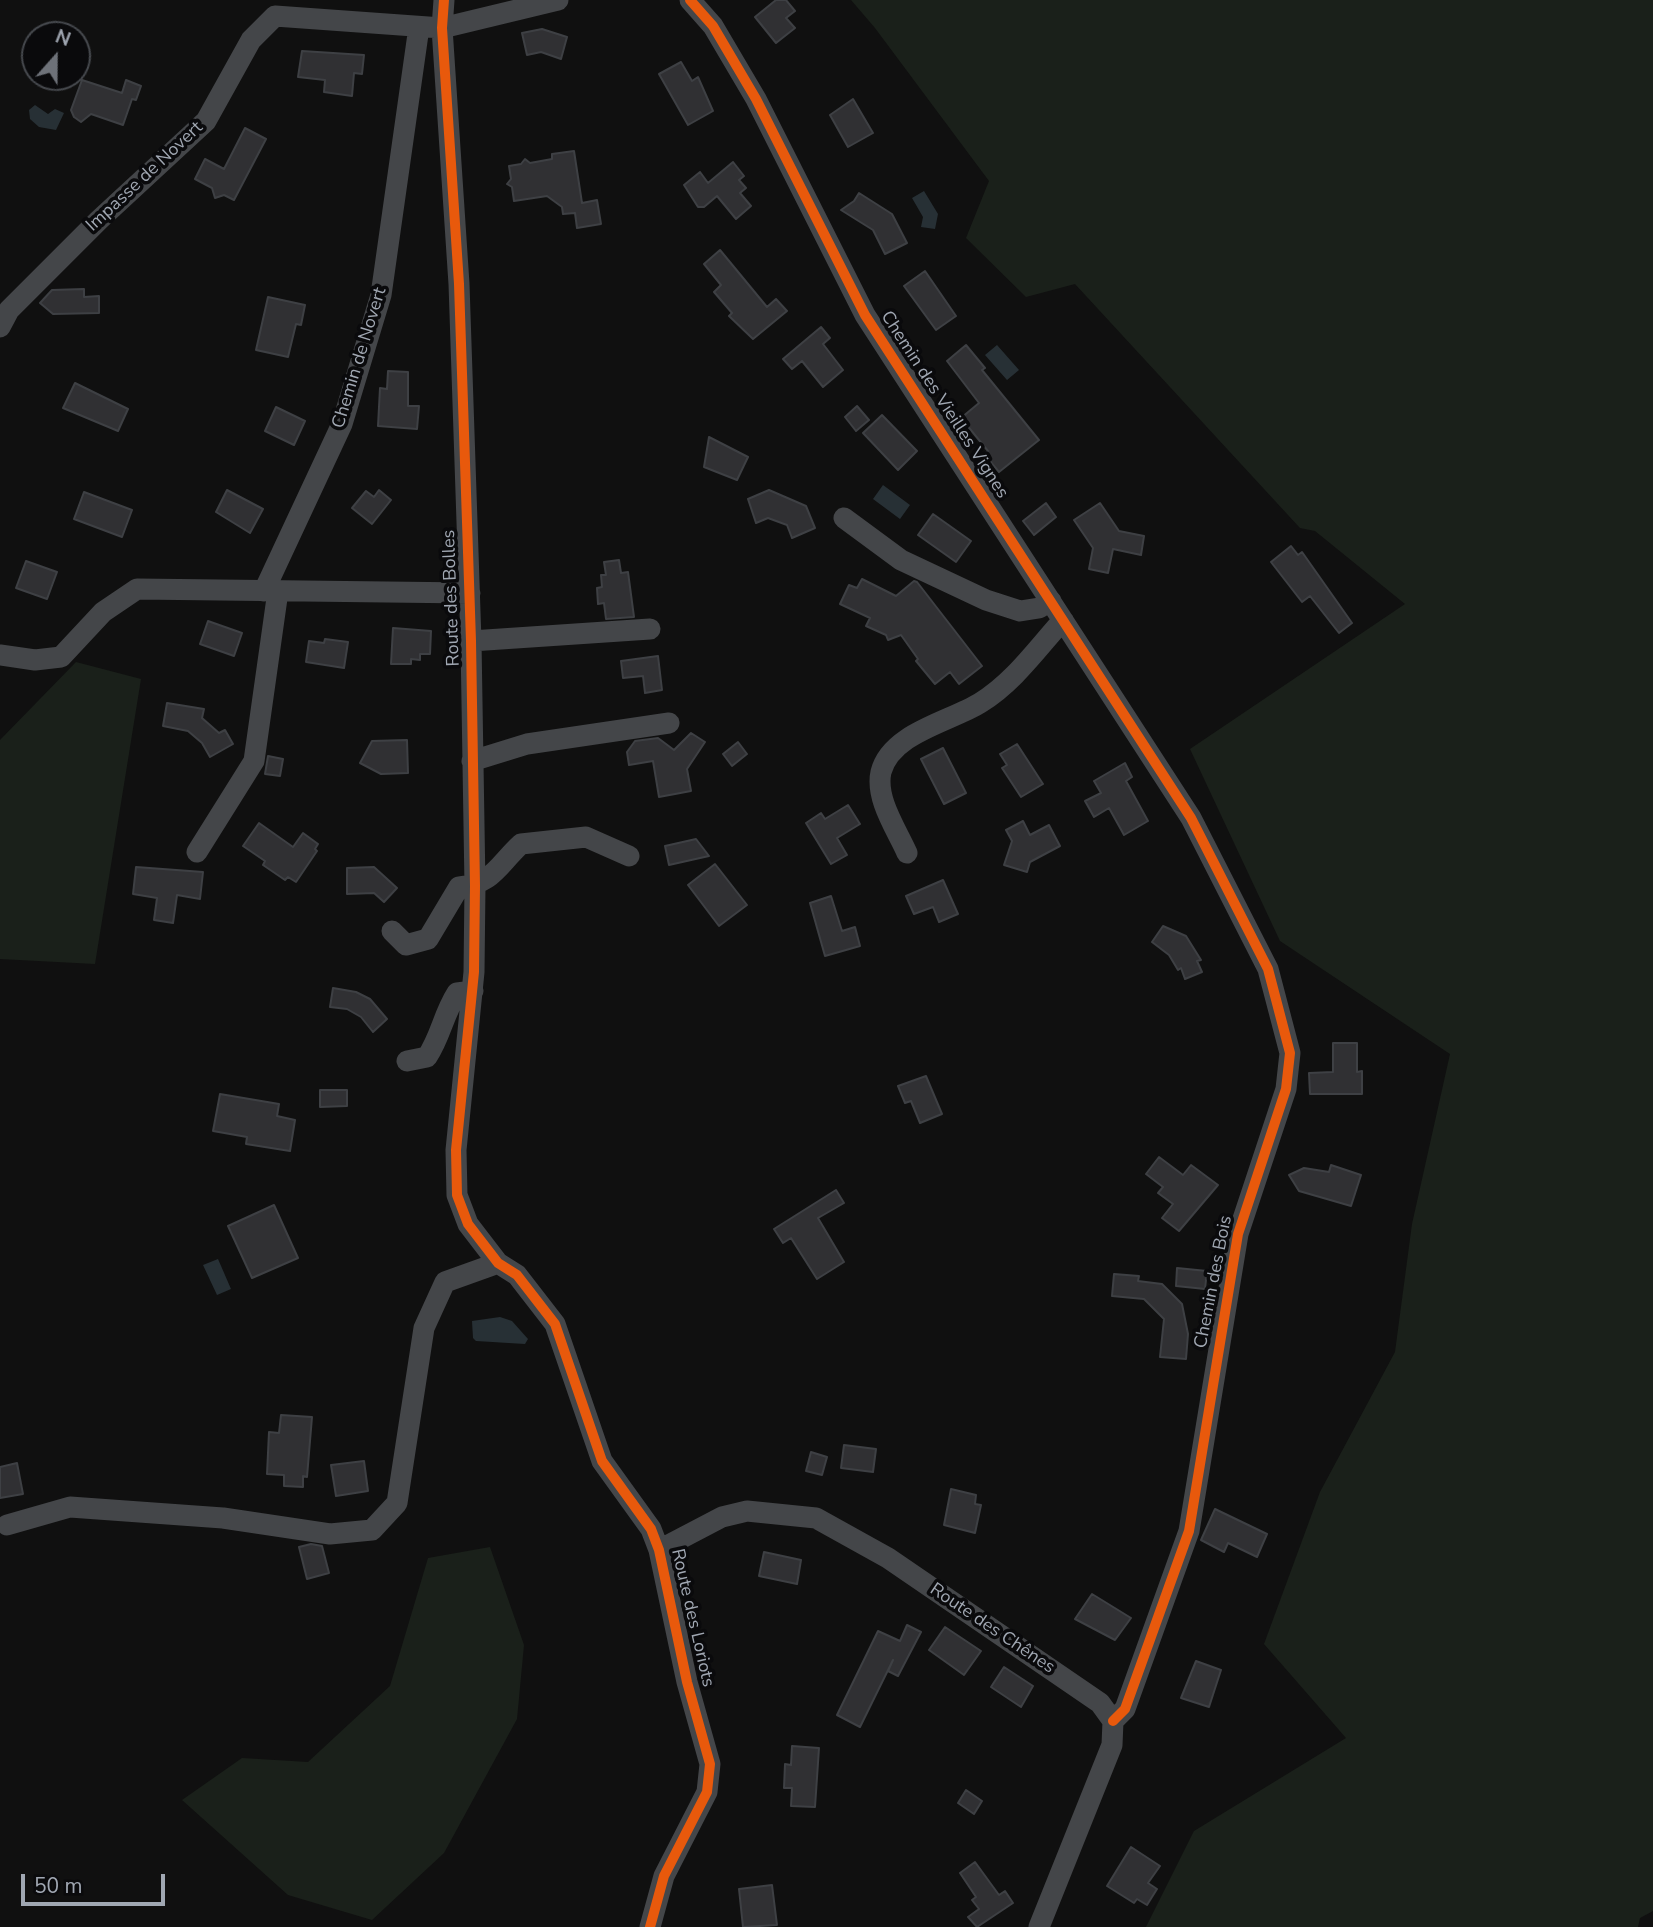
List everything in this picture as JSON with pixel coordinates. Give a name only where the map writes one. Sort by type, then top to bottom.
[{"type":"street","name":"Route des Bolles","points":[[443,0],[442,28],[459,284],[470,593],[475,886],[472,991],[456,1150],[457,1195]]},
{"type":"street","points":[[442,28],[558,0]]},
{"type":"street","name":"Chemin des Vieilles Vignes","points":[[690,0],[713,26],[756,99],[865,315],[1191,818]]},
{"type":"street","name":"Impasse de Novert","points":[[0,327],[9,310],[99,220],[206,121],[251,40],[275,16],[442,28]]},
{"type":"street","name":"Chemin de Novert","points":[[197,852],[254,761],[271,591],[342,424],[381,295],[419,27]]},
{"type":"street","points":[[844,518],[901,559],[986,600],[1020,611],[1039,608],[1051,601]]},
{"type":"street","points":[[0,655],[35,660],[61,657],[103,612],[137,589],[470,593]]},
{"type":"street","points":[[907,853],[883,801],[881,773],[894,749],[979,704],[1004,687],[1063,620]]},
{"type":"street","points":[[471,640],[650,629]]},
{"type":"street","points":[[472,761],[527,744],[669,723]]},
{"type":"street","name":"Chemin des Bois","points":[[1113,1721],[1125,1709],[1189,1531],[1238,1234],[1286,1089],[1290,1054],[1268,970],[1191,818]]},
{"type":"street","points":[[393,931],[406,945],[428,939],[459,887],[475,886],[491,878],[521,844],[586,837],[629,856]]},
{"type":"street","points":[[407,1061],[427,1057],[440,1038],[444,1014],[457,993],[472,991]]},
{"type":"street","name":"Route des Loriots","points":[[457,1195],[468,1224],[498,1263],[517,1275],[555,1324],[603,1461],[651,1529],[659,1550],[687,1682],[710,1764],[707,1792],[664,1876],[650,1927]]},
{"type":"street","points":[[8,1525],[71,1507],[223,1518],[330,1534],[372,1530],[397,1503],[425,1328],[445,1282],[498,1263]]},
{"type":"street","name":"Route des Chênes","points":[[659,1550],[722,1517],[747,1511],[816,1518],[888,1558],[1100,1703],[1113,1721]]},
{"type":"street","points":[[1039,1927],[1112,1745],[1113,1721]]},
{"type":"shaded area","points":[[851,0],[1653,0],[1653,1911],[1640,1918],[1638,1927],[1146,1927],[1194,1831],[1346,1738],[1264,1644],[1320,1492],[1395,1352],[1412,1224],[1450,1054],[1280,941],[1190,749],[1405,604],[1315,531],[1300,528],[1075,284],[1026,297],[966,238],[989,181],[875,28]]},
{"type":"shaded area","points":[[35,105],[48,114],[55,109],[64,113],[56,130],[39,127],[30,119],[29,110]]},
{"type":"shaded area","points":[[924,191],[938,214],[935,229],[921,227],[923,217],[912,198]]},
{"type":"shaded area","points":[[997,345],[1019,370],[1007,380],[985,355]]},
{"type":"shaded area","points":[[883,485],[910,505],[900,519],[873,499]]},
{"type":"shaded area","points":[[76,662],[141,679],[95,964],[0,959],[0,740]]},
{"type":"shaded area","points":[[218,1259],[231,1289],[217,1295],[203,1265]]},
{"type":"shaded area","points":[[500,1317],[512,1321],[528,1339],[525,1344],[476,1341],[473,1338],[472,1321]]},
{"type":"shaded area","points":[[490,1547],[524,1645],[517,1719],[444,1853],[372,1920],[288,1895],[182,1800],[242,1758],[308,1762],[390,1686],[428,1558]]},
{"type":"building","points":[[776,0],[786,0],[795,11],[786,18],[795,28],[776,43],[755,17]]},
{"type":"building","points":[[542,29],[567,37],[561,59],[541,52],[527,55],[522,33]]},
{"type":"building","points":[[302,51],[364,55],[362,74],[354,73],[352,96],[324,92],[325,80],[298,77]]},
{"type":"building","points":[[681,62],[692,81],[698,77],[713,111],[688,125],[659,74]]},
{"type":"building","points":[[126,80],[141,86],[136,100],[132,99],[123,125],[91,114],[81,122],[74,117],[71,110],[78,91],[91,91],[91,83],[122,93]]},
{"type":"building","points":[[853,99],[873,133],[848,147],[830,115]]},
{"type":"building","points":[[245,128],[266,139],[234,200],[224,195],[215,198],[212,188],[195,179],[205,159],[224,169]]},
{"type":"building","points":[[574,151],[582,203],[597,200],[601,224],[577,228],[575,213],[563,214],[562,207],[547,196],[514,201],[512,187],[507,184],[511,179],[509,166],[521,164],[525,159],[530,163],[552,159],[552,154]]},
{"type":"building","points":[[733,162],[744,176],[739,180],[746,188],[740,193],[751,206],[736,219],[717,196],[704,207],[698,207],[684,185],[700,172],[708,183]]},
{"type":"building","points":[[859,193],[892,214],[907,243],[885,254],[873,230],[841,210],[854,201]]},
{"type":"building","points":[[720,250],[767,307],[776,299],[787,311],[753,339],[729,316],[732,313],[714,292],[721,285],[704,264]]},
{"type":"building","points":[[925,271],[956,316],[936,330],[904,286]]},
{"type":"building","points":[[84,289],[84,297],[99,296],[99,313],[53,314],[40,303],[52,290]]},
{"type":"building","points":[[268,297],[305,305],[301,325],[296,324],[288,357],[256,350]]},
{"type":"building","points":[[821,327],[830,338],[823,344],[843,370],[823,387],[802,361],[792,369],[783,359]]},
{"type":"building","points":[[966,345],[985,368],[982,370],[1039,440],[999,472],[984,454],[988,451],[961,418],[979,403],[947,361]]},
{"type":"building","points":[[388,371],[408,372],[408,406],[419,406],[417,429],[378,426],[380,388],[387,389]]},
{"type":"building","points":[[75,383],[128,409],[118,431],[63,408]]},
{"type":"building","points":[[857,406],[869,420],[856,431],[845,417]]},
{"type":"building","points":[[276,407],[305,421],[294,445],[265,431]]},
{"type":"building","points":[[882,415],[917,451],[898,470],[863,433]]},
{"type":"building","points":[[709,437],[748,457],[737,480],[704,467]]},
{"type":"building","points":[[227,490],[263,509],[250,533],[216,512]]},
{"type":"building","points":[[379,490],[391,500],[372,524],[352,508],[366,491],[374,497]]},
{"type":"building","points":[[769,490],[806,506],[815,528],[792,538],[787,525],[768,518],[756,523],[748,499]]},
{"type":"building","points":[[84,492],[132,510],[122,537],[74,519]]},
{"type":"building","points":[[1046,503],[1056,517],[1034,535],[1023,521]]},
{"type":"building","points":[[1100,503],[1119,531],[1144,536],[1141,555],[1113,549],[1108,573],[1089,569],[1093,548],[1074,520]]},
{"type":"building","points":[[933,514],[971,541],[956,562],[918,535]]},
{"type":"building","points":[[1291,546],[1298,555],[1302,552],[1352,623],[1339,633],[1310,596],[1302,602],[1271,562]]},
{"type":"building","points":[[619,560],[621,573],[628,572],[634,617],[606,619],[604,603],[598,604],[597,588],[602,587],[601,575],[606,575],[604,562]]},
{"type":"building","points":[[26,561],[57,572],[47,599],[16,588]]},
{"type":"building","points":[[862,579],[896,596],[914,581],[917,582],[982,666],[959,684],[950,672],[935,684],[916,661],[918,659],[901,635],[888,640],[886,635],[866,626],[870,618],[840,604],[849,585],[857,588]]},
{"type":"building","points":[[208,621],[242,633],[234,656],[200,644]]},
{"type":"building","points":[[393,628],[431,631],[430,654],[420,654],[420,660],[411,659],[411,664],[391,664]]},
{"type":"building","points":[[325,639],[348,642],[344,668],[306,662],[309,641],[324,643]]},
{"type":"building","points":[[658,656],[662,690],[645,693],[643,676],[623,678],[621,661]]},
{"type":"building","points":[[167,703],[204,709],[202,718],[219,733],[225,730],[233,744],[210,757],[202,743],[188,731],[163,726]]},
{"type":"building","points":[[691,733],[705,742],[687,769],[691,791],[659,797],[653,761],[629,765],[627,752],[635,741],[658,738],[674,750]]},
{"type":"building","points":[[407,740],[408,773],[381,774],[360,763],[372,741]]},
{"type":"building","points":[[738,742],[747,754],[732,766],[723,754]]},
{"type":"building","points":[[1017,744],[1043,784],[1021,797],[1002,768],[1007,765],[1000,754]]},
{"type":"building","points":[[943,748],[966,793],[944,804],[921,759]]},
{"type":"building","points":[[268,756],[283,759],[280,776],[265,774]]},
{"type":"building","points":[[1125,763],[1132,777],[1126,781],[1148,821],[1124,835],[1109,808],[1094,817],[1085,801],[1101,793],[1094,781]]},
{"type":"building","points":[[848,805],[860,824],[837,838],[847,855],[831,864],[806,823],[821,813],[825,819]]},
{"type":"building","points":[[1023,821],[1030,835],[1049,825],[1060,846],[1030,862],[1027,872],[1004,865],[1012,841],[1006,830]]},
{"type":"building","points":[[259,823],[293,847],[303,833],[318,844],[315,849],[317,851],[296,882],[288,877],[285,880],[263,865],[265,861],[243,846]]},
{"type":"building","points":[[696,839],[709,856],[669,865],[665,846]]},
{"type":"building","points":[[715,864],[747,905],[719,926],[688,885]]},
{"type":"building","points":[[136,867],[203,872],[200,899],[177,895],[173,923],[154,920],[157,898],[133,894]]},
{"type":"building","points":[[374,867],[397,888],[384,902],[374,893],[347,894],[347,868]]},
{"type":"building","points":[[943,880],[958,914],[939,922],[933,907],[914,914],[906,896]]},
{"type":"building","points":[[831,896],[842,931],[855,927],[860,946],[825,956],[810,903]]},
{"type":"building","points":[[1163,926],[1186,936],[1201,960],[1197,961],[1202,972],[1185,979],[1181,968],[1178,970],[1169,955],[1152,942]]},
{"type":"building","points":[[333,988],[356,992],[370,999],[387,1019],[373,1032],[361,1017],[347,1009],[330,1007]]},
{"type":"building","points":[[1333,1043],[1357,1043],[1357,1072],[1362,1071],[1362,1094],[1310,1094],[1309,1073],[1333,1072]]},
{"type":"building","points":[[926,1076],[942,1114],[920,1123],[911,1101],[905,1103],[898,1086]]},
{"type":"building","points":[[320,1090],[347,1090],[347,1106],[320,1107]]},
{"type":"building","points":[[220,1094],[279,1104],[277,1116],[295,1120],[290,1151],[246,1144],[247,1137],[213,1131]]},
{"type":"building","points":[[1159,1157],[1183,1175],[1191,1165],[1218,1185],[1179,1231],[1162,1218],[1173,1204],[1158,1193],[1163,1187],[1146,1174]]},
{"type":"building","points":[[1331,1165],[1361,1175],[1351,1206],[1299,1191],[1289,1175],[1304,1168],[1329,1172]]},
{"type":"building","points":[[836,1190],[844,1203],[818,1218],[844,1262],[817,1279],[791,1238],[783,1243],[774,1229]]},
{"type":"building","points":[[274,1205],[298,1258],[252,1278],[228,1226]]},
{"type":"building","points":[[1177,1268],[1207,1271],[1205,1289],[1176,1286]]},
{"type":"building","points":[[1114,1274],[1139,1276],[1138,1281],[1162,1284],[1182,1304],[1188,1334],[1186,1359],[1160,1357],[1164,1319],[1144,1299],[1112,1296]]},
{"type":"building","points":[[281,1415],[312,1417],[307,1477],[303,1476],[303,1487],[284,1486],[284,1475],[267,1474],[269,1432],[279,1433]]},
{"type":"building","points":[[844,1445],[876,1449],[873,1472],[841,1468]]},
{"type":"building","points":[[811,1452],[827,1457],[822,1475],[806,1471]]},
{"type":"building","points":[[364,1461],[368,1491],[336,1496],[331,1465]]},
{"type":"building","points":[[17,1463],[23,1494],[0,1498],[0,1467]]},
{"type":"building","points":[[951,1489],[976,1495],[975,1504],[981,1505],[975,1533],[944,1525]]},
{"type":"building","points":[[1215,1509],[1267,1534],[1257,1557],[1228,1543],[1224,1552],[1201,1540]]},
{"type":"building","points":[[311,1544],[322,1546],[329,1573],[307,1579],[299,1547]]},
{"type":"building","points":[[764,1552],[801,1560],[797,1584],[759,1576]]},
{"type":"building","points":[[1092,1594],[1131,1618],[1115,1640],[1075,1619]]},
{"type":"building","points":[[907,1625],[921,1632],[898,1676],[888,1671],[893,1660],[860,1727],[837,1715],[878,1631],[900,1641]]},
{"type":"building","points":[[945,1627],[981,1651],[964,1675],[929,1650]]},
{"type":"building","points":[[1196,1661],[1221,1670],[1209,1707],[1181,1698]]},
{"type":"building","points":[[1004,1667],[1033,1686],[1021,1707],[991,1687]]},
{"type":"building","points":[[792,1746],[819,1748],[815,1807],[791,1806],[792,1788],[784,1788],[785,1764],[791,1765]]},
{"type":"building","points":[[966,1790],[982,1801],[974,1814],[958,1803]]},
{"type":"building","points":[[1131,1847],[1160,1866],[1148,1883],[1157,1889],[1147,1905],[1137,1899],[1134,1903],[1107,1886]]},
{"type":"building","points":[[975,1862],[999,1895],[1005,1891],[1013,1903],[977,1927],[968,1917],[979,1909],[972,1900],[976,1897],[960,1873]]},
{"type":"building","points":[[772,1885],[777,1925],[743,1927],[739,1889]]},
{"type":"cycle path","points":[[444,0],[442,28],[459,284],[471,641],[475,886],[474,972],[456,1150],[457,1195],[468,1224],[498,1263],[517,1275],[555,1324],[602,1461],[651,1529],[659,1550],[687,1682],[710,1764],[707,1792],[664,1876],[650,1927]]},
{"type":"cycle path","points":[[690,0],[713,26],[756,99],[865,315],[1191,818],[1268,969],[1290,1053],[1286,1089],[1238,1234],[1189,1531],[1125,1709],[1113,1721]]}]
